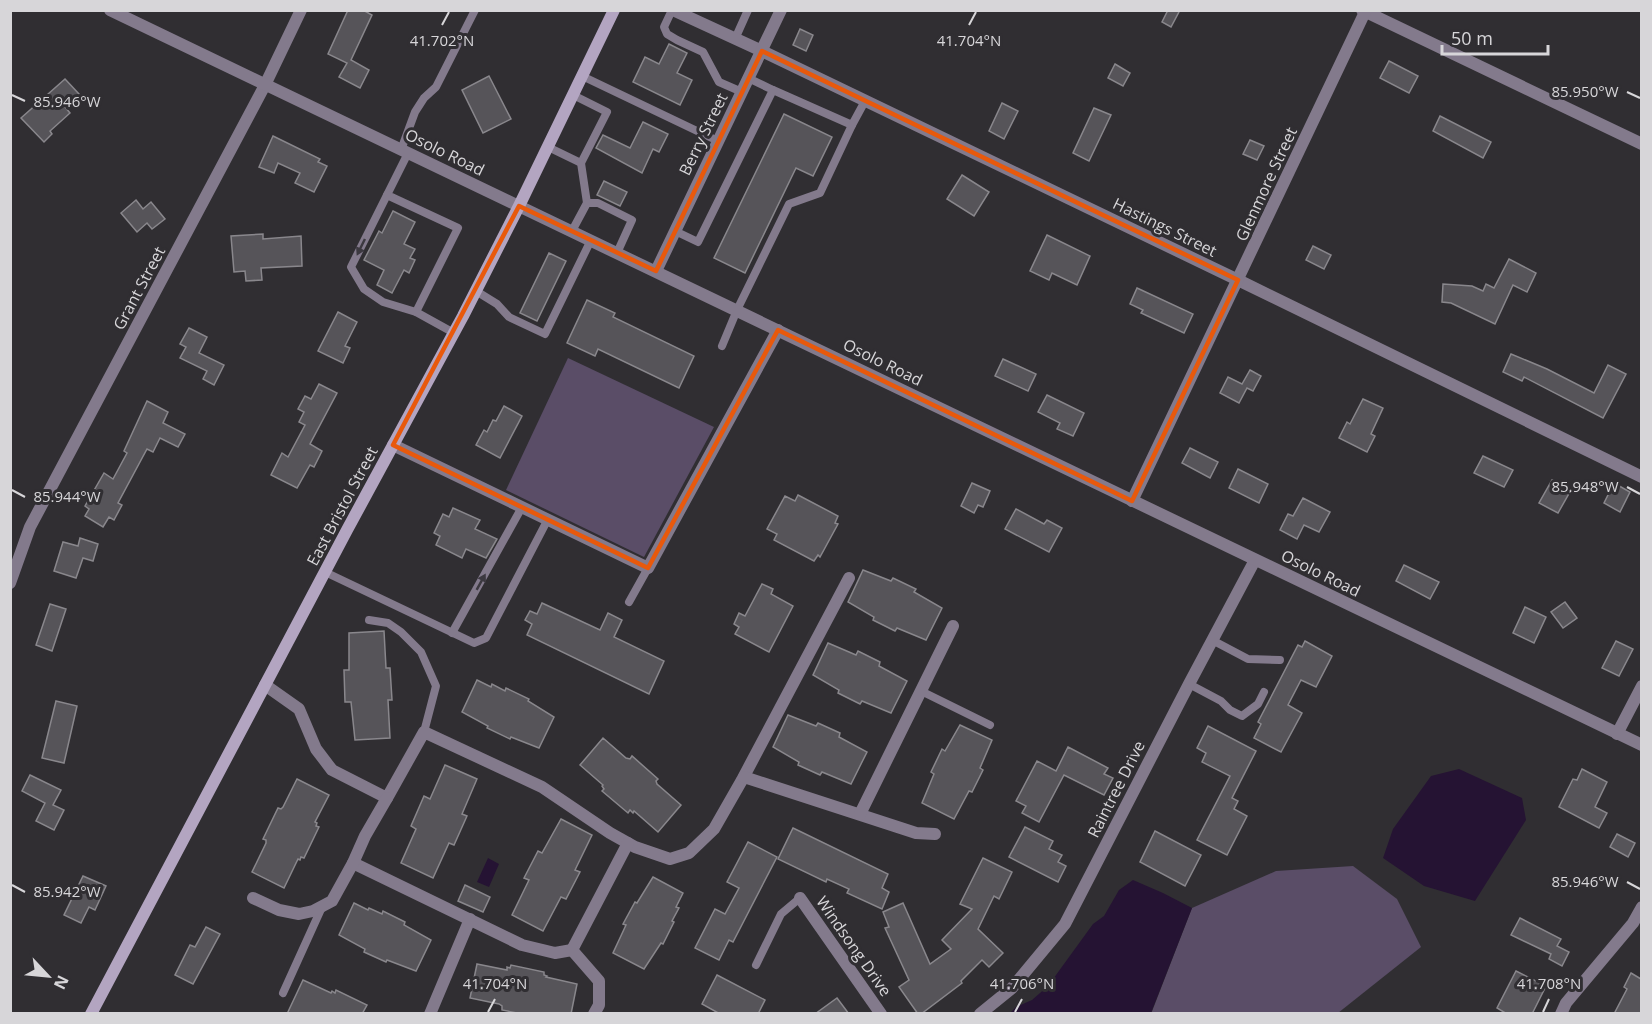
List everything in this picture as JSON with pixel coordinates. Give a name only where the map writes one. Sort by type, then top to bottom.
[{"type":"main road","name":"East Bristol Street","points":[[91,1014],[476,291],[614,10]]},
{"type":"street","name":"Osolo Road","points":[[110,10],[1641,745]]},
{"type":"street","name":"Grant Street","points":[[10,583],[30,527],[265,85],[301,10]]},
{"type":"street","name":"Hastings Street","points":[[672,10],[1238,280],[1641,477]]},
{"type":"street","name":"Berry Street","points":[[656,271],[781,10]]},
{"type":"street","points":[[1365,11],[1641,144]]},
{"type":"street","name":"Glenmore Street","points":[[1132,501],[1365,11]]},
{"type":"street","points":[[393,446],[648,568],[778,330]]},
{"type":"street","name":"Raintree Drive","points":[[980,1014],[1012,988],[1065,924],[1255,560]]},
{"type":"street","points":[[253,898],[279,910],[299,914],[322,907],[332,900],[424,732],[542,787],[628,843],[670,860],[689,853],[714,829],[849,578]]},
{"type":"street","points":[[860,814],[953,626]]},
{"type":"street","points":[[265,685],[299,709],[316,748],[332,770],[387,798]]},
{"type":"street","points":[[1617,734],[1641,686]]},
{"type":"street","points":[[744,777],[916,832],[935,834]]},
{"type":"street","points":[[572,950],[628,843]]},
{"type":"street","points":[[354,863],[522,945],[555,953],[572,950]]},
{"type":"street","name":"Windsong Drive","points":[[800,898],[881,1014]]},
{"type":"street","points":[[1561,1014],[1566,1003],[1633,923],[1641,907]]},
{"type":"street","points":[[430,1014],[470,919]]},
{"type":"street","points":[[572,950],[599,981],[599,1005],[594,1014]]},
{"type":"lane","points":[[454,333],[416,312],[383,302],[364,289],[351,267],[387,195],[404,151],[415,112],[424,98],[436,87],[475,10]]},
{"type":"lane","points":[[672,10],[664,27],[667,33],[703,52],[720,82],[742,92]]},
{"type":"lane","points":[[735,39],[748,10]]},
{"type":"lane","points":[[582,76],[718,141]]},
{"type":"lane","points":[[748,78],[852,125]]},
{"type":"lane","points":[[675,231],[698,242],[773,90]]},
{"type":"lane","points":[[572,231],[587,203],[581,163],[607,112],[573,95]]},
{"type":"lane","points":[[722,346],[789,204],[820,193],[865,101]]},
{"type":"lane","points":[[548,147],[581,163]]},
{"type":"lane","points":[[387,195],[458,228],[416,312]]},
{"type":"lane","points":[[587,203],[598,203],[632,220],[617,253]]},
{"type":"lane","points":[[476,291],[498,303],[509,317],[545,334],[591,240]]},
{"type":"lane","points":[[452,633],[522,507]]},
{"type":"lane","points":[[325,572],[474,643],[486,638],[548,519]]},
{"type":"lane","points":[[629,602],[648,568]]},
{"type":"lane","points":[[369,620],[388,623],[401,632],[421,652],[436,686],[424,732]]},
{"type":"lane","points":[[1212,640],[1248,659],[1280,660]]},
{"type":"lane","points":[[1189,684],[1221,701],[1230,710],[1242,716],[1258,704],[1264,692]]},
{"type":"lane","points":[[921,691],[990,725]]},
{"type":"lane","points":[[756,965],[781,914],[800,898]]},
{"type":"lane","points":[[283,993],[322,907]]},
{"type":"highlighted area","points":[[762,51],[1238,280],[1132,501],[778,330],[648,568],[393,445],[519,206],[656,271]]},
{"type":"shaded area","points":[[568,358],[714,427],[644,557],[506,490]]},
{"type":"shaded area","points":[[1459,769],[1522,798],[1526,820],[1475,901],[1424,886],[1383,858],[1393,829],[1431,776]]},
{"type":"shaded area","points":[[488,858],[499,864],[489,887],[477,882]]},
{"type":"shaded area","points":[[1353,866],[1397,899],[1421,947],[1338,1013],[1151,1014],[1192,908],[1276,871]]},
{"type":"shaded area","points":[[1133,880],[1192,908],[1151,1013],[1010,1013],[1016,1007],[1032,1000],[1048,986],[1093,924],[1104,916],[1119,890]]},
{"type":"building","points":[[348,10],[363,10],[372,15],[351,60],[369,70],[360,88],[339,77],[347,63],[328,54]]},
{"type":"building","points":[[1168,10],[1180,10],[1171,27],[1162,22]]},
{"type":"building","points":[[800,29],[813,35],[806,51],[793,45]]},
{"type":"building","points":[[669,44],[687,53],[677,73],[692,80],[680,105],[633,82],[645,57],[659,64]]},
{"type":"building","points":[[1389,61],[1418,76],[1409,93],[1380,78]]},
{"type":"building","points":[[1115,64],[1130,73],[1123,86],[1108,78]]},
{"type":"building","points":[[489,76],[511,119],[483,133],[462,90]]},
{"type":"building","points":[[65,79],[79,94],[65,107],[70,113],[50,131],[52,134],[44,142],[21,118]]},
{"type":"building","points":[[1002,103],[1018,111],[1004,139],[989,131]]},
{"type":"building","points":[[1094,108],[1111,115],[1089,161],[1073,153]]},
{"type":"building","points":[[784,114],[832,137],[813,176],[796,168],[745,273],[714,258]]},
{"type":"building","points":[[1440,116],[1491,142],[1483,158],[1433,131]]},
{"type":"building","points":[[643,122],[668,134],[659,152],[653,149],[642,173],[596,148],[603,135],[630,148]]},
{"type":"building","points":[[273,136],[320,159],[318,162],[327,166],[314,192],[295,183],[300,173],[278,163],[274,173],[259,167]]},
{"type":"building","points":[[1250,140],[1264,146],[1257,160],[1243,154]]},
{"type":"building","points":[[962,175],[989,192],[974,216],[947,199]]},
{"type":"building","points":[[604,181],[627,192],[620,206],[597,195]]},
{"type":"building","points":[[136,200],[143,209],[151,202],[165,219],[152,229],[147,223],[137,232],[121,213]]},
{"type":"building","points":[[393,211],[415,222],[404,244],[415,249],[410,258],[415,260],[409,273],[404,270],[392,293],[377,285],[384,270],[364,260],[379,231],[382,233]]},
{"type":"building","points":[[263,234],[263,239],[301,236],[302,266],[261,268],[262,280],[246,281],[245,271],[234,272],[231,236]]},
{"type":"building","points":[[1047,235],[1090,256],[1077,285],[1052,273],[1049,280],[1030,271]]},
{"type":"building","points":[[1313,246],[1331,255],[1324,269],[1306,260]]},
{"type":"building","points":[[549,253],[566,261],[537,321],[520,313]]},
{"type":"building","points":[[1509,259],[1536,273],[1527,292],[1513,285],[1495,324],[1451,303],[1442,302],[1443,284],[1472,286],[1483,291],[1486,284],[1494,288]]},
{"type":"building","points":[[1137,288],[1193,314],[1184,333],[1141,313],[1143,310],[1130,304]]},
{"type":"building","points":[[587,300],[615,313],[613,317],[694,356],[679,388],[598,349],[595,356],[567,343]]},
{"type":"building","points":[[338,312],[357,322],[345,346],[350,348],[343,363],[318,351]]},
{"type":"building","points":[[189,328],[207,337],[199,353],[224,365],[214,385],[203,379],[207,371],[180,358],[186,347],[180,344]]},
{"type":"building","points":[[1511,354],[1594,393],[1608,365],[1626,374],[1603,418],[1524,377],[1522,381],[1503,372]]},
{"type":"building","points":[[1003,359],[1036,374],[1028,391],[995,376]]},
{"type":"building","points":[[1250,370],[1261,376],[1253,391],[1247,388],[1239,403],[1220,393],[1228,377],[1242,384]]},
{"type":"building","points":[[319,384],[337,393],[310,444],[322,451],[314,467],[310,465],[297,488],[271,475],[282,453],[288,457],[305,425],[299,422],[304,412],[298,409],[305,396],[311,399]]},
{"type":"building","points":[[1047,395],[1084,413],[1073,436],[1057,429],[1060,423],[1038,412]]},
{"type":"building","points":[[1363,399],[1383,408],[1371,434],[1375,436],[1367,452],[1339,438],[1347,422],[1350,424]]},
{"type":"building","points":[[147,401],[168,412],[163,423],[185,434],[178,447],[160,438],[153,452],[147,449],[118,503],[122,505],[114,520],[109,517],[103,527],[85,516],[89,509],[85,506],[104,473],[113,479],[127,453],[124,451]]},
{"type":"building","points":[[504,406],[522,416],[500,458],[476,445],[484,430],[487,432],[493,420],[496,421]]},
{"type":"building","points":[[1190,448],[1218,462],[1210,478],[1182,463]]},
{"type":"building","points":[[1483,456],[1513,470],[1504,487],[1474,473]]},
{"type":"building","points":[[1238,469],[1268,484],[1259,503],[1229,488]]},
{"type":"building","points":[[1552,480],[1571,490],[1558,513],[1539,503]]},
{"type":"building","points":[[972,483],[990,491],[983,507],[978,505],[974,513],[961,506]]},
{"type":"building","points":[[1614,483],[1630,492],[1620,512],[1604,503]]},
{"type":"building","points":[[798,495],[838,516],[835,523],[838,524],[820,557],[818,555],[814,561],[774,540],[777,534],[767,529],[785,496],[795,501]]},
{"type":"building","points":[[1303,498],[1330,512],[1319,532],[1304,525],[1297,539],[1280,530],[1288,514],[1293,516]]},
{"type":"building","points":[[453,508],[480,520],[475,529],[497,539],[486,558],[466,549],[462,558],[436,545],[440,536],[434,533],[443,514],[449,517]]},
{"type":"building","points":[[1016,509],[1044,524],[1047,520],[1062,528],[1049,552],[1005,529]]},
{"type":"building","points":[[80,538],[98,544],[93,561],[83,558],[76,578],[54,571],[63,542],[78,546]]},
{"type":"building","points":[[1404,565],[1439,582],[1430,599],[1396,581]]},
{"type":"building","points":[[863,570],[891,581],[893,578],[916,589],[914,592],[942,608],[926,640],[897,628],[895,631],[873,620],[874,617],[848,602]]},
{"type":"building","points":[[762,584],[773,589],[771,594],[793,606],[769,652],[735,634],[739,627],[734,624],[739,613],[745,616]]},
{"type":"building","points":[[1565,602],[1577,618],[1563,628],[1551,612]]},
{"type":"building","points":[[542,603],[600,630],[608,613],[622,620],[614,637],[664,661],[649,694],[527,635],[532,624],[525,620],[530,611],[537,614]]},
{"type":"building","points":[[50,604],[66,609],[52,651],[36,645]]},
{"type":"building","points":[[1525,607],[1546,617],[1534,643],[1513,633]]},
{"type":"building","points":[[384,631],[386,668],[390,668],[392,700],[388,700],[390,738],[355,740],[351,702],[345,702],[344,670],[349,670],[349,633]]},
{"type":"building","points":[[1305,641],[1332,656],[1316,687],[1301,680],[1288,705],[1302,713],[1281,752],[1254,738],[1261,724],[1258,722],[1298,645],[1302,647]]},
{"type":"building","points":[[1616,641],[1633,649],[1619,676],[1602,668]]},
{"type":"building","points":[[828,643],[856,655],[858,651],[880,662],[879,666],[907,681],[891,713],[862,701],[860,704],[838,693],[839,690],[813,675]]},
{"type":"building","points":[[477,680],[505,691],[506,688],[529,699],[528,701],[554,717],[539,748],[511,737],[510,739],[462,712]]},
{"type":"building","points":[[56,701],[77,706],[64,763],[42,758]]},
{"type":"building","points":[[788,715],[816,726],[818,723],[840,733],[839,737],[867,752],[851,784],[822,772],[820,775],[798,765],[799,762],[773,747]]},
{"type":"building","points":[[960,725],[992,740],[980,768],[983,770],[954,819],[922,803],[934,774],[931,772],[942,749],[945,751]]},
{"type":"building","points":[[1208,726],[1256,751],[1232,798],[1238,801],[1234,809],[1247,816],[1227,855],[1197,840],[1230,776],[1202,762],[1206,753],[1197,748]]},
{"type":"building","points":[[603,738],[626,758],[630,759],[632,756],[658,779],[657,784],[681,805],[658,832],[634,811],[633,813],[630,810],[628,813],[602,791],[603,785],[580,765]]},
{"type":"building","points":[[1068,747],[1108,768],[1104,774],[1113,778],[1104,795],[1064,775],[1039,822],[1022,813],[1026,806],[1016,801],[1037,761],[1056,771]]},
{"type":"building","points":[[445,765],[477,779],[462,814],[467,816],[454,845],[449,843],[433,878],[401,863],[416,829],[411,826],[424,796],[430,799]]},
{"type":"building","points":[[1582,769],[1607,782],[1595,807],[1607,813],[1599,828],[1559,807],[1573,779],[1577,780]]},
{"type":"building","points":[[30,775],[61,790],[53,805],[64,810],[54,830],[36,821],[45,803],[22,791]]},
{"type":"building","points":[[297,779],[329,795],[315,822],[319,827],[304,858],[298,859],[284,888],[252,872],[266,843],[263,839],[278,808],[283,807]]},
{"type":"building","points":[[561,819],[592,835],[575,870],[580,872],[566,899],[561,897],[543,931],[512,915],[529,880],[524,878],[538,851],[542,853]]},
{"type":"building","points":[[1025,827],[1053,841],[1049,849],[1062,855],[1058,862],[1066,866],[1058,882],[1009,857]]},
{"type":"building","points":[[793,828],[888,874],[882,888],[889,892],[882,909],[847,893],[849,889],[827,879],[826,882],[778,859]]},
{"type":"building","points":[[1155,831],[1201,855],[1185,886],[1140,862]]},
{"type":"building","points":[[1617,834],[1635,843],[1628,857],[1610,847]]},
{"type":"building","points":[[748,842],[777,857],[733,942],[729,940],[719,960],[695,948],[715,909],[725,914],[739,888],[727,882]]},
{"type":"building","points":[[983,858],[1012,872],[999,899],[994,896],[978,929],[1003,953],[989,967],[982,960],[961,981],[962,983],[918,1014],[899,987],[909,980],[885,928],[889,927],[883,912],[903,903],[930,964],[951,949],[942,940],[972,909],[960,904]]},
{"type":"building","points":[[83,876],[106,886],[95,910],[89,907],[81,923],[64,915]]},
{"type":"building","points":[[653,877],[683,893],[676,907],[679,908],[672,921],[674,922],[663,944],[661,943],[644,969],[613,953],[626,925],[623,924]]},
{"type":"building","points":[[465,885],[490,897],[483,912],[458,901]]},
{"type":"building","points":[[354,903],[382,914],[383,911],[405,922],[404,925],[431,940],[416,971],[387,960],[386,962],[364,952],[365,949],[339,935]]},
{"type":"building","points":[[1520,918],[1561,939],[1557,946],[1569,952],[1562,966],[1549,959],[1551,954],[1511,935]]},
{"type":"building","points":[[206,927],[220,934],[193,984],[175,975],[190,945],[195,947]]},
{"type":"building","points":[[477,964],[507,970],[507,967],[510,968],[511,965],[544,972],[546,977],[577,984],[571,1014],[522,1014],[502,1010],[499,1004],[470,998]]},
{"type":"building","points":[[1516,971],[1546,986],[1532,1014],[1507,1014],[1497,1008]]},
{"type":"building","points":[[1631,973],[1641,979],[1641,1014],[1614,1014],[1627,989],[1624,987]]},
{"type":"building","points":[[717,975],[765,1000],[758,1014],[720,1014],[702,1004]]},
{"type":"building","points":[[303,980],[331,993],[332,991],[335,993],[336,990],[367,1005],[362,1014],[287,1014]]},
{"type":"building","points":[[837,998],[849,1014],[815,1014]]}]
